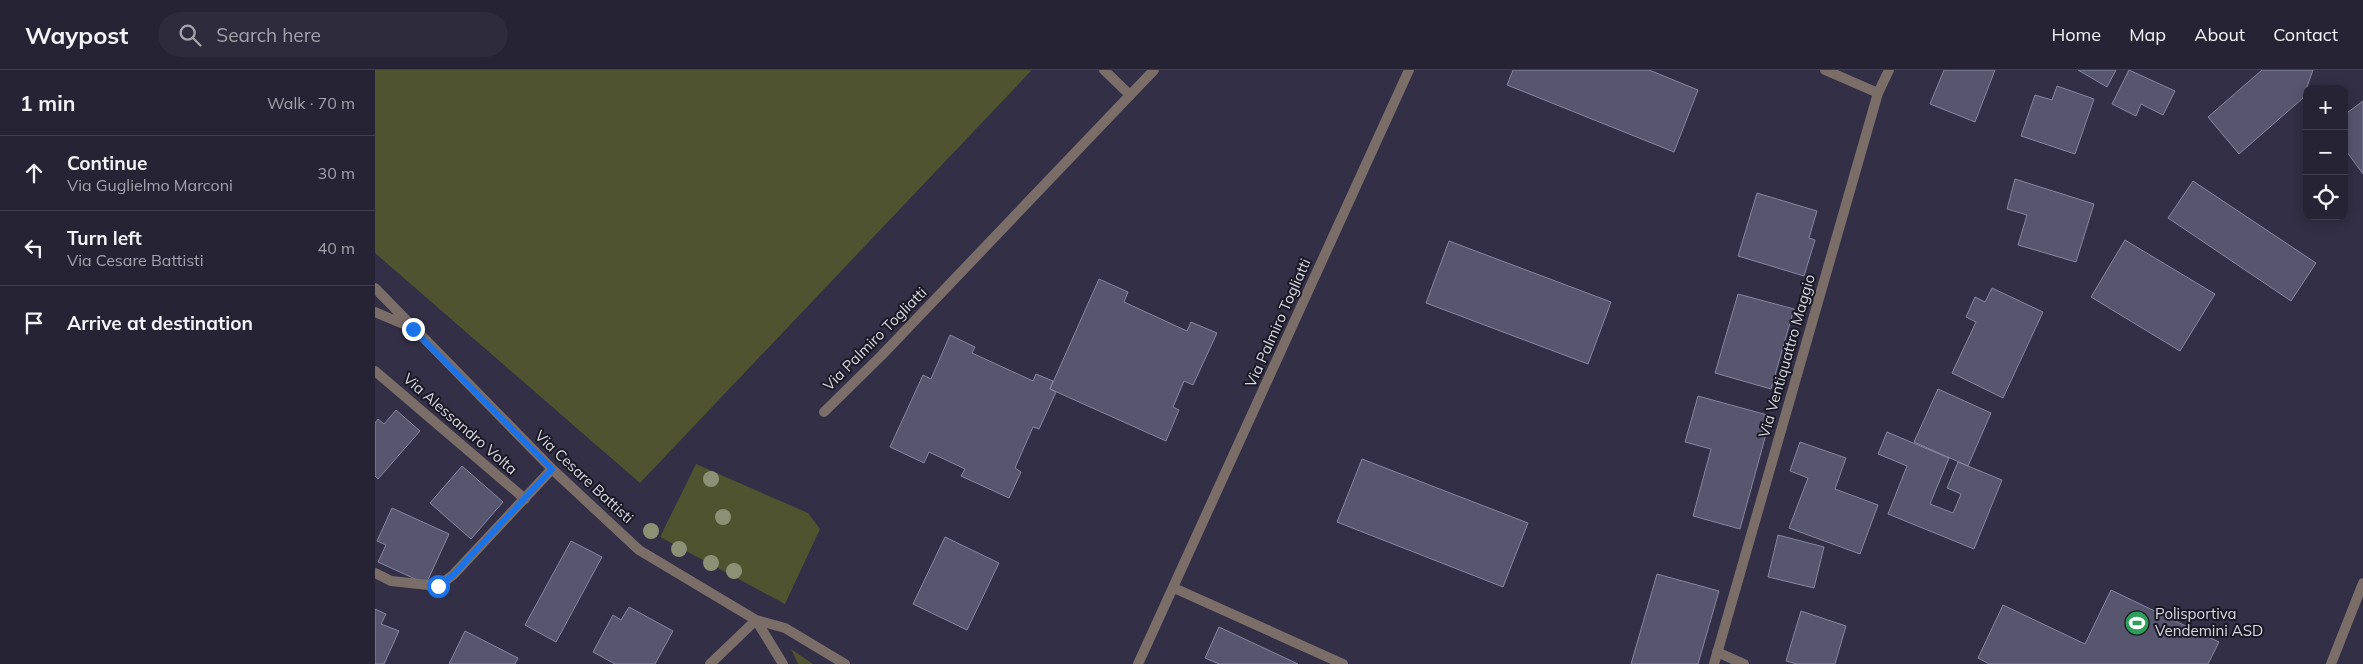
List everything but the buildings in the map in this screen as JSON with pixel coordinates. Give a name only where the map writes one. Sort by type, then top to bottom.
[{"type":"street","points":[[1104,70],[1129,95]]},
{"type":"street","name":"Via Palmiro Togliatti","points":[[824,412],[896,341],[1154,70]]},
{"type":"street","name":"Via Palmiro Togliatti","points":[[1138,664],[1409,70]]},
{"type":"street","points":[[1825,70],[1878,93]]},
{"type":"street","name":"Via Ventiquattro Maggio","points":[[1713,664],[1878,93],[1889,70]]},
{"type":"street","name":"Via Cesare Battisti","points":[[375,288],[552,469],[639,550],[756,620],[785,628],[845,664]]},
{"type":"street","name":"Via Cesare Battisti","points":[[375,312],[413,329]]},
{"type":"street","name":"Via Alessandro Volta","points":[[375,370],[525,499]]},
{"type":"street","points":[[375,573],[391,581],[438,586],[453,575],[552,469]]},
{"type":"street","points":[[2331,664],[2363,583]]},
{"type":"street","points":[[1174,588],[1343,664]]},
{"type":"street","points":[[710,664],[756,620]]},
{"type":"street","name":"Via Cesare Battisti","points":[[756,620],[783,664]]},
{"type":"street","points":[[1717,652],[1744,664]]},
{"type":"green space","points":[[375,70],[1031,71],[640,483],[375,253]]},
{"type":"green space","points":[[696,464],[808,513],[820,529],[785,604],[660,537]]},
{"type":"green space","points":[[791,649],[813,664],[798,664]]},
{"type":"place","name":"Polisportiva Vendemini ASD","points":[[2137,623]]},
{"type":"route","points":[[413,329],[552,469],[453,575],[438,586]]}]
